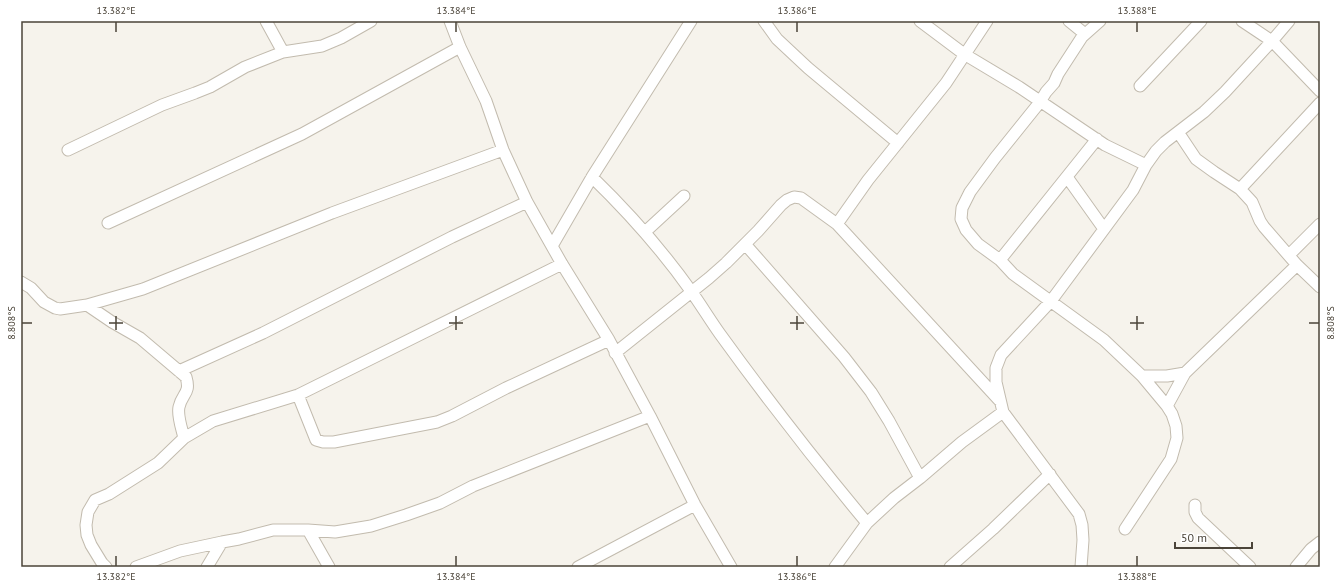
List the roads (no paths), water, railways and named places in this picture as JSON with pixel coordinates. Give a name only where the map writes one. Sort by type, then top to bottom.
[{"type":"street","points":[[266,21],[284,52]]},
{"type":"street","points":[[68,150],[162,104],[210,87],[245,66],[284,52],[322,46],[341,38],[371,21]]},
{"type":"street","points":[[450,21],[460,47],[486,101],[503,150],[527,202],[562,264],[609,340],[650,416],[695,505],[731,567]]},
{"type":"street","points":[[552,246],[592,177],[691,21]]},
{"type":"street","points":[[764,21],[777,39],[808,68],[898,143]]},
{"type":"street","points":[[920,21],[977,63],[1004,77],[1097,139],[1146,165]]},
{"type":"street","points":[[837,224],[868,180],[946,83],[987,21]]},
{"type":"street","points":[[1069,21],[1085,34]]},
{"type":"street","points":[[1100,21],[1085,34],[1058,74],[1054,83],[970,192],[962,208],[961,219],[966,230],[978,244],[1000,260],[1013,274],[1104,340],[1142,376],[1172,414],[1176,426],[1177,438],[1171,459],[1125,529]]},
{"type":"street","points":[[1140,86],[1201,21]]},
{"type":"street","points":[[1242,21],[1272,41],[1320,91]]},
{"type":"street","points":[[1080,566],[1083,540],[1082,525],[1079,514],[1004,412],[996,382],[996,368],[1001,355],[1051,302],[1133,190],[1156,150],[1204,112],[1225,92],[1289,21]]},
{"type":"street","points":[[108,223],[302,134],[460,47]]},
{"type":"street","points":[[1240,188],[1320,103]]},
{"type":"street","points":[[1178,132],[1196,159],[1240,188],[1252,202],[1264,227],[1297,265],[1320,287]]},
{"type":"street","points":[[1000,260],[1097,139]]},
{"type":"street","points":[[21,282],[31,288],[44,302],[54,308],[60,309],[87,304],[143,289],[332,213],[503,150]]},
{"type":"street","points":[[592,177],[645,232],[692,292],[719,333],[777,411],[867,523]]},
{"type":"street","points":[[1067,177],[1104,229]]},
{"type":"street","points":[[645,232],[684,196]]},
{"type":"street","points":[[615,353],[709,278],[758,231],[781,205],[794,197],[801,198],[837,224],[1000,400]]},
{"type":"street","points":[[179,371],[263,334],[452,237],[527,202]]},
{"type":"street","points":[[1289,255],[1320,224]]},
{"type":"street","points":[[745,244],[849,363],[871,392],[889,421],[920,478]]},
{"type":"street","points":[[106,567],[91,546],[87,535],[88,512],[95,500],[109,494],[158,463],[184,438],[213,421],[298,394],[562,264]]},
{"type":"street","points":[[1167,406],[1185,373],[1297,265]]},
{"type":"street","points":[[87,304],[112,322],[140,338],[186,377],[188,388],[179,406],[178,412],[184,438]]},
{"type":"street","points":[[298,394],[316,440],[323,442],[334,442],[442,420],[506,388],[609,340]]},
{"type":"street","points":[[1142,376],[1156,377],[1185,373]]},
{"type":"street","points":[[835,567],[867,523],[894,498],[962,442],[1004,412]]},
{"type":"street","points":[[136,567],[180,551],[239,539],[273,530],[335,532],[371,526],[440,503],[473,486],[650,416]]},
{"type":"street","points":[[950,567],[993,529],[1050,474]]},
{"type":"street","points":[[578,567],[695,505]]},
{"type":"street","points":[[1196,505],[1195,512],[1198,518],[1250,567]]},
{"type":"street","points":[[308,530],[329,567]]},
{"type":"street","points":[[207,567],[222,542]]},
{"type":"street","points":[[1296,567],[1311,549],[1320,542]]}]
